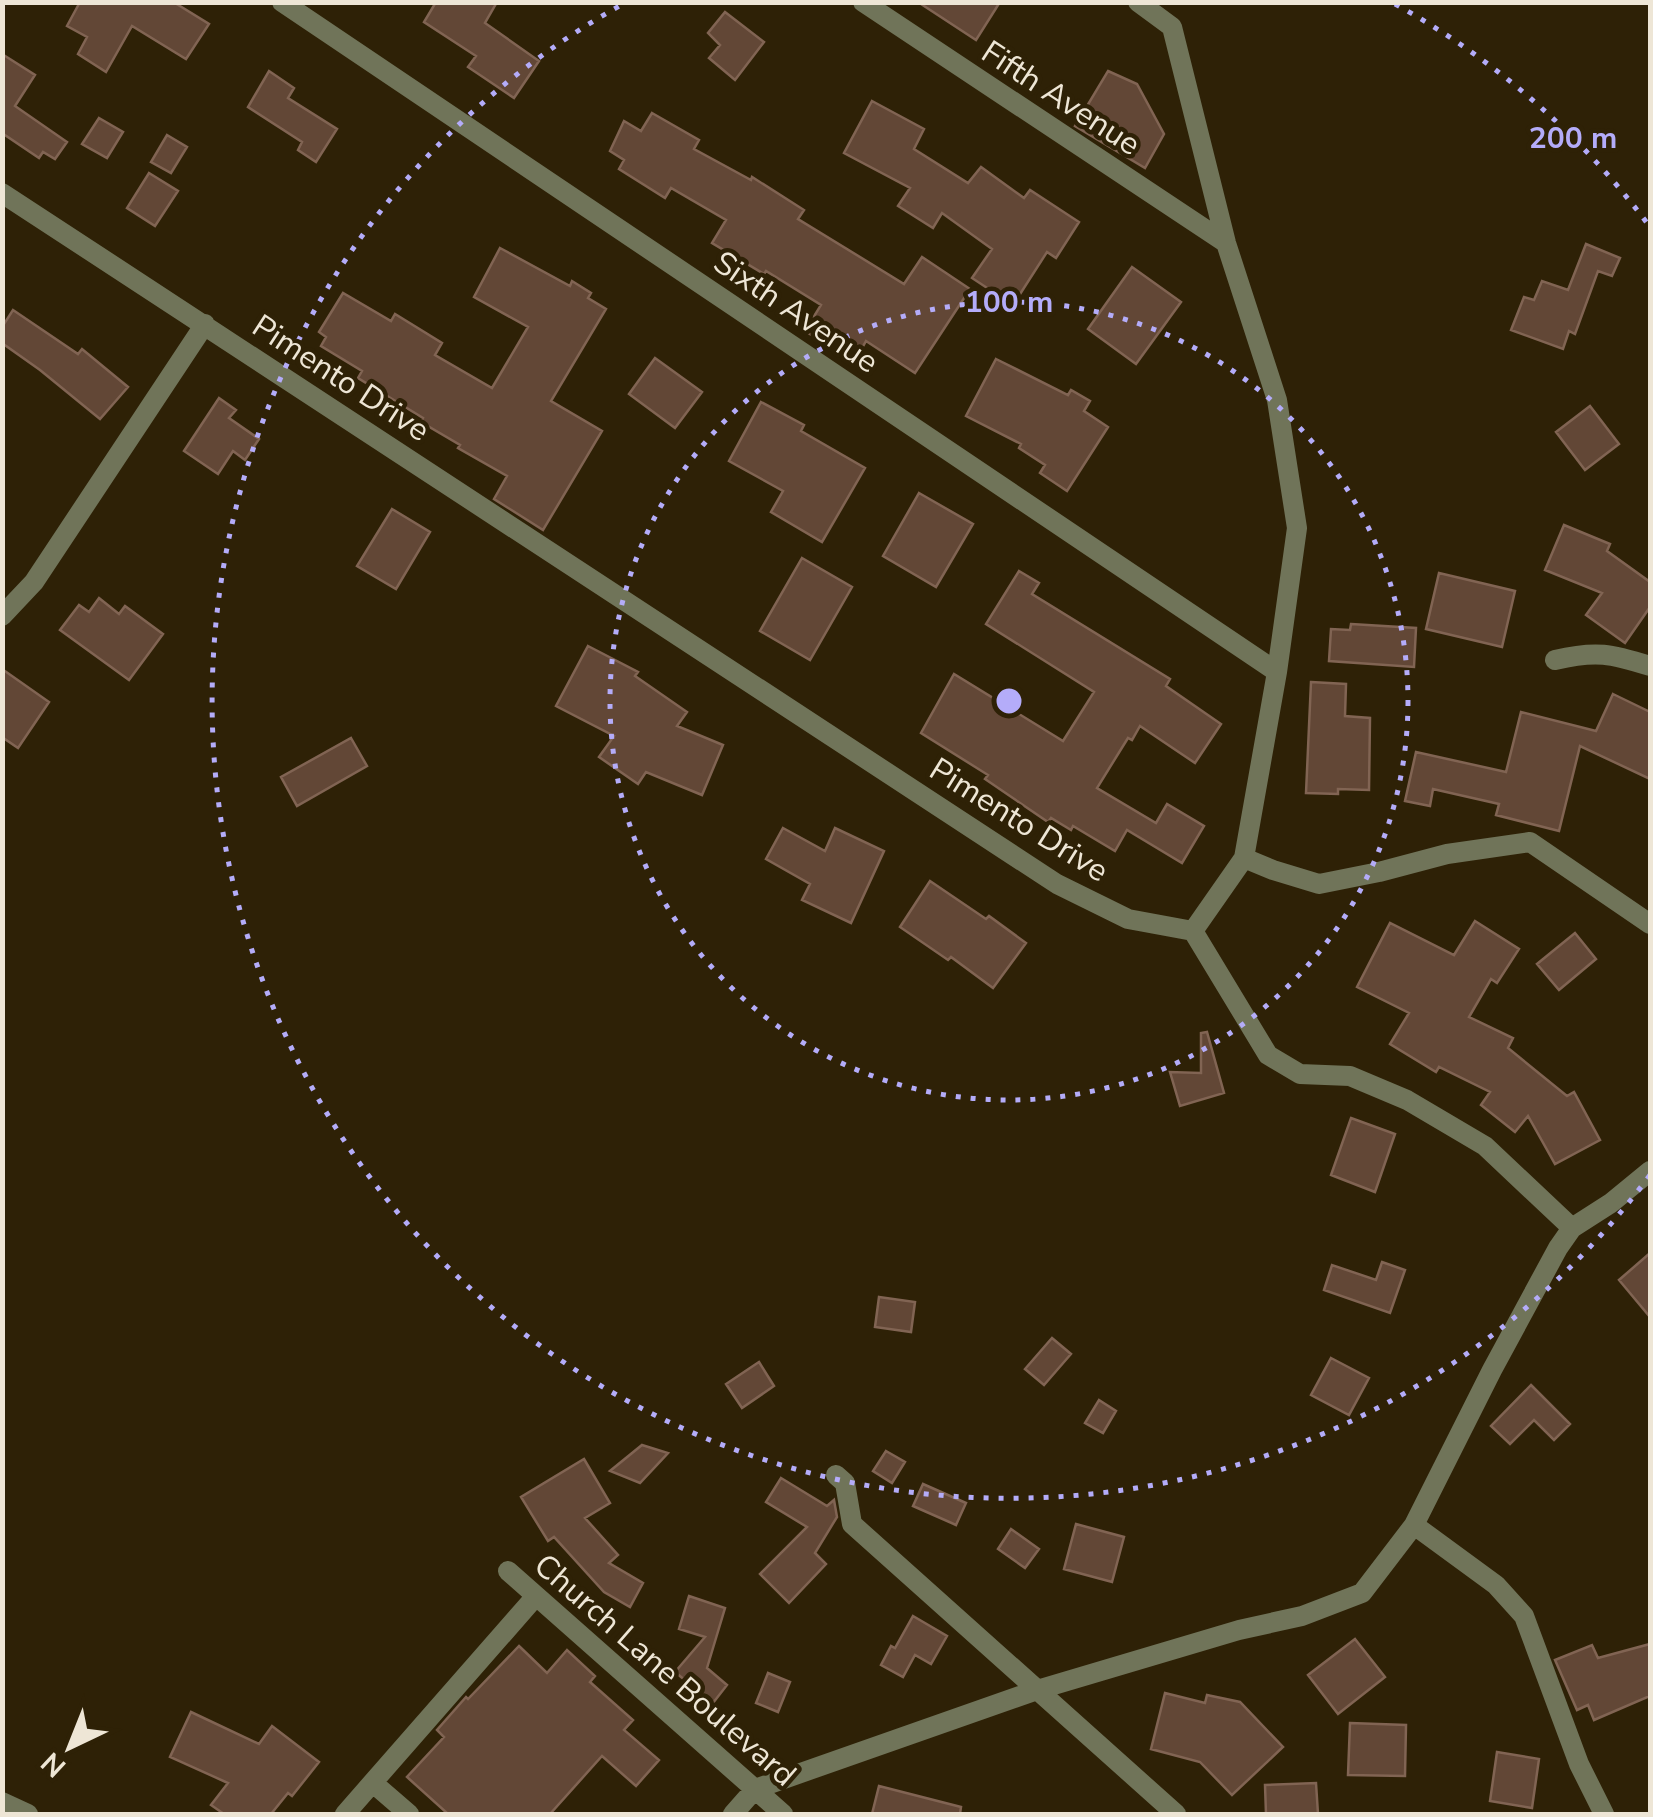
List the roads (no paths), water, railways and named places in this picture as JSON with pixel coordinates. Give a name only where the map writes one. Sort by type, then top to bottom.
[{"type":"street","name":"Sixth Avenue","points":[[282,2],[1277,672]]},
{"type":"street","name":"Fifth Avenue","points":[[862,2],[1226,243]]},
{"type":"street","points":[[1138,2],[1172,26],[1226,243],[1277,400],[1297,528],[1277,672],[1244,858],[1193,931],[1268,1055],[1300,1074],[1350,1076],[1407,1100],[1485,1146],[1572,1228]]},
{"type":"street","name":"Pimento Drive","points":[[2,193],[1057,884],[1128,919],[1193,931]]},
{"type":"street","points":[[2,616],[34,582],[205,324]]},
{"type":"street","points":[[1555,660],[1608,653],[1650,666]]},
{"type":"street","points":[[1244,858],[1319,884],[1447,854],[1530,842],[1650,924]]},
{"type":"street","points":[[733,1814],[755,1790],[1037,1690],[1189,1644],[1302,1616],[1362,1594],[1414,1525],[1534,1290],[1572,1228],[1650,1172]]},
{"type":"street","points":[[836,1475],[845,1483],[852,1524],[1176,1814]]},
{"type":"street","points":[[1414,1525],[1496,1585],[1524,1616],[1579,1764],[1604,1814]]},
{"type":"street","name":"Church Lane Boulevard","points":[[508,1571],[783,1814]]},
{"type":"street","points":[[345,1814],[536,1596]]},
{"type":"street","points":[[372,1783],[409,1814]]},
{"type":"street","points":[[2,1802],[28,1814]]}]
